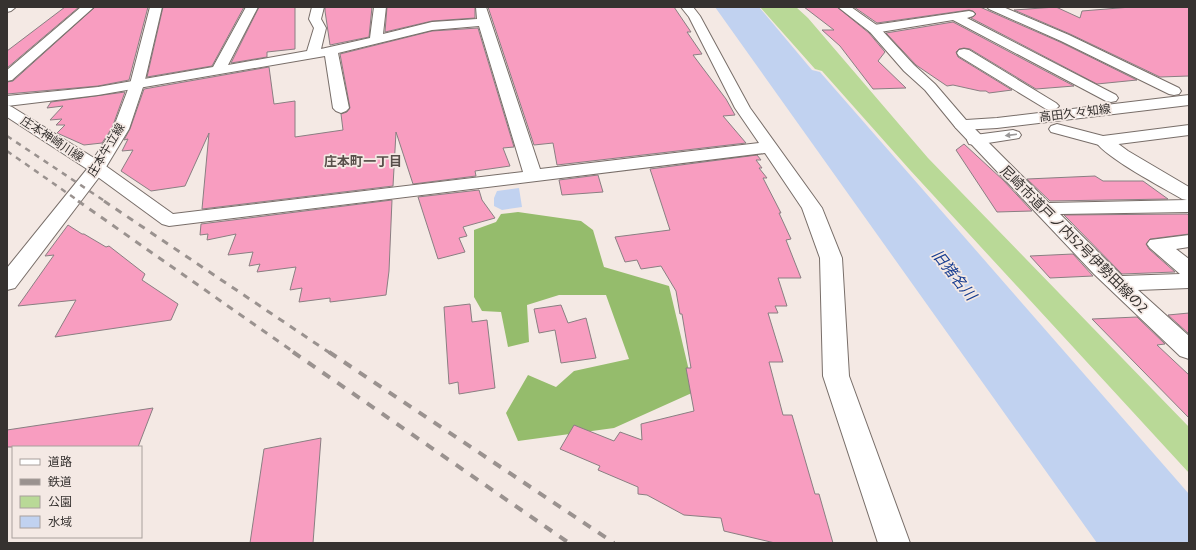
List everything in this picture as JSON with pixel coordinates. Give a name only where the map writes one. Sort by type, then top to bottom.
[{"type":"street","points":[[7,77],[88,7]]},
{"type":"street","name":"庄本牛立線","points":[[7,284],[17,257],[97,168],[121,129],[137,84],[156,7]]},
{"type":"street","points":[[218,70],[252,7]]},
{"type":"street","points":[[313,54],[320,28],[315,19],[318,7]]},
{"type":"street","points":[[376,41],[380,7]]},
{"type":"street","points":[[481,7],[484,22],[533,175]]},
{"type":"street","points":[[687,7],[694,16],[743,108],[812,208],[831,258],[836,376],[894,543]]},
{"type":"street","name":"尼崎市道戸ノ内52号伊勢田線の2","points":[[844,7],[874,29],[909,68],[930,87],[975,140],[1117,283],[1189,350]]},
{"type":"street","points":[[874,29],[956,17],[990,9],[1065,38],[1174,91]]},
{"type":"street","points":[[956,17],[1111,98]]},
{"type":"street","points":[[7,101],[137,84],[331,51],[432,26],[484,22]]},
{"type":"street","points":[[331,51],[341,108]]},
{"type":"street","points":[[964,53],[1052,106]]},
{"type":"street","points":[[1008,121],[1032,108],[1189,89]]},
{"type":"street","name":"高田久々知線","points":[[962,125],[1189,100]]},
{"type":"street","name":"庄本神崎川線","points":[[7,110],[97,168],[169,220],[769,147]]},
{"type":"street","name":"高田久々知線","points":[[975,140],[1189,113]]},
{"type":"street","points":[[1057,129],[1103,141],[1122,155],[1189,195]]},
{"type":"street","points":[[1103,141],[1189,130]]},
{"type":"street","points":[[1044,209],[1189,206]]},
{"type":"street","points":[[1189,241],[1157,244],[1189,270]]},
{"type":"street","points":[[1117,283],[1189,281]]},
{"type":"green space","points":[[760,7],[796,7],[808,18],[928,158],[1189,427],[1189,473],[910,170],[822,71],[815,69]]},
{"type":"green space","points":[[518,212],[581,221],[593,230],[604,267],[669,286],[694,392],[614,428],[518,441],[506,413],[528,375],[556,387],[574,371],[629,359],[606,295],[559,295],[527,305],[529,342],[508,347],[501,312],[482,311],[474,297],[474,230],[496,222],[501,214]]},
{"type":"water","name":"旧猪名川","points":[[715,7],[759,7],[812,70],[820,72],[1189,494],[1189,543],[1097,543]]},
{"type":"water","points":[[519,188],[522,207],[502,210],[494,206],[494,198],[497,191]]},
{"type":"building","points":[[65,7],[79,7],[7,68],[7,51]]},
{"type":"building","points":[[95,7],[148,7],[129,80],[98,86],[7,94],[7,82],[13,81]]},
{"type":"building","points":[[163,7],[244,7],[212,66],[147,77]]},
{"type":"building","points":[[259,7],[295,7],[295,49],[267,52],[267,57],[231,63]]},
{"type":"building","points":[[325,7],[372,7],[369,37],[330,45]]},
{"type":"building","points":[[387,7],[475,7],[475,18],[432,21],[385,32]]},
{"type":"building","points":[[488,7],[674,7],[691,32],[687,32],[702,54],[693,55],[726,99],[735,115],[723,116],[746,143],[557,165],[553,143],[534,145]]},
{"type":"building","points":[[804,7],[837,7],[869,33],[885,52],[878,61],[906,88],[873,89],[840,46],[822,30],[834,30]]},
{"type":"building","points":[[854,7],[980,7],[1060,42],[1137,80],[1097,84],[971,18],[976,14],[973,11],[969,10],[877,23]]},
{"type":"building","points":[[1056,7],[1080,18],[1082,11],[1131,7],[1189,7],[1189,76],[1160,77],[1070,34],[1014,10]]},
{"type":"building","points":[[953,22],[1074,86],[1036,89],[970,49],[964,48],[959,49],[956,52],[958,57],[1012,90],[989,93],[986,91],[953,85],[947,86],[916,65],[886,33]]},
{"type":"building","points":[[478,28],[514,147],[503,148],[510,166],[475,171],[476,176],[413,184],[396,132],[393,186],[202,209],[209,133],[185,186],[151,191],[121,171],[133,150],[122,151],[128,139],[124,140],[130,129],[144,89],[269,67],[274,104],[295,101],[295,137],[343,130],[341,114],[347,112],[350,108],[340,54],[432,31]]},
{"type":"building","points":[[125,92],[112,128],[102,143],[84,145],[57,133],[65,125],[56,125],[62,119],[50,120],[63,106],[47,108],[51,102]]},
{"type":"building","points":[[964,144],[1003,180],[1032,211],[997,212],[956,150]]},
{"type":"building","points":[[757,155],[761,160],[756,160],[762,168],[759,168],[767,178],[763,178],[781,213],[779,213],[791,239],[786,240],[801,278],[778,278],[787,306],[775,306],[778,313],[768,313],[783,362],[769,362],[783,415],[792,415],[815,494],[819,494],[833,543],[775,543],[724,531],[721,518],[684,515],[647,495],[638,494],[638,487],[598,470],[600,466],[560,449],[574,425],[614,441],[620,432],[642,440],[641,424],[694,411],[686,368],[691,368],[682,314],[680,314],[676,291],[661,266],[641,269],[637,260],[625,262],[615,237],[670,230],[650,169]]},
{"type":"building","points":[[598,175],[603,192],[562,195],[559,180]]},
{"type":"building","points":[[1095,176],[1103,181],[1143,181],[1168,199],[1050,201],[1027,179]]},
{"type":"building","points":[[479,190],[482,200],[495,218],[463,227],[467,236],[459,238],[465,252],[438,259],[418,197]]},
{"type":"building","points":[[392,200],[389,271],[386,295],[330,302],[330,298],[299,302],[302,288],[290,290],[296,267],[257,272],[260,264],[249,266],[253,252],[228,255],[236,234],[207,240],[208,234],[200,235],[201,224]]},
{"type":"building","points":[[1064,215],[1189,215],[1189,234],[1150,239],[1146,244],[1149,249],[1175,272],[1122,274]]},
{"type":"building","points":[[68,225],[106,247],[109,246],[145,274],[142,280],[178,304],[171,320],[55,337],[76,300],[18,306],[54,255],[45,256]]},
{"type":"building","points":[[1073,254],[1093,276],[1050,278],[1030,256]]},
{"type":"building","points":[[470,304],[472,322],[487,320],[495,388],[459,394],[458,382],[449,384],[444,307]]},
{"type":"building","points":[[561,305],[568,323],[586,318],[596,358],[561,363],[555,330],[539,333],[534,309]]},
{"type":"building","points":[[1189,313],[1189,334],[1168,315]]},
{"type":"building","points":[[1137,317],[1165,344],[1157,345],[1189,375],[1189,418],[1092,319]]},
{"type":"building","points":[[153,408],[138,446],[7,447],[7,430]]},
{"type":"building","points":[[321,438],[313,543],[250,543],[264,449]]},
{"type":"railway","points":[[7,136],[106,202]]},
{"type":"railway","points":[[7,151],[80,202]]},
{"type":"railway","points":[[78,201],[295,353]]},
{"type":"railway","points":[[104,201],[330,353]]},
{"type":"railway","points":[[293,352],[569,543]]},
{"type":"railway","points":[[329,352],[614,543]]},
{"type":"district","name":"庄本町一丁目","points":[[363,161]]}]
